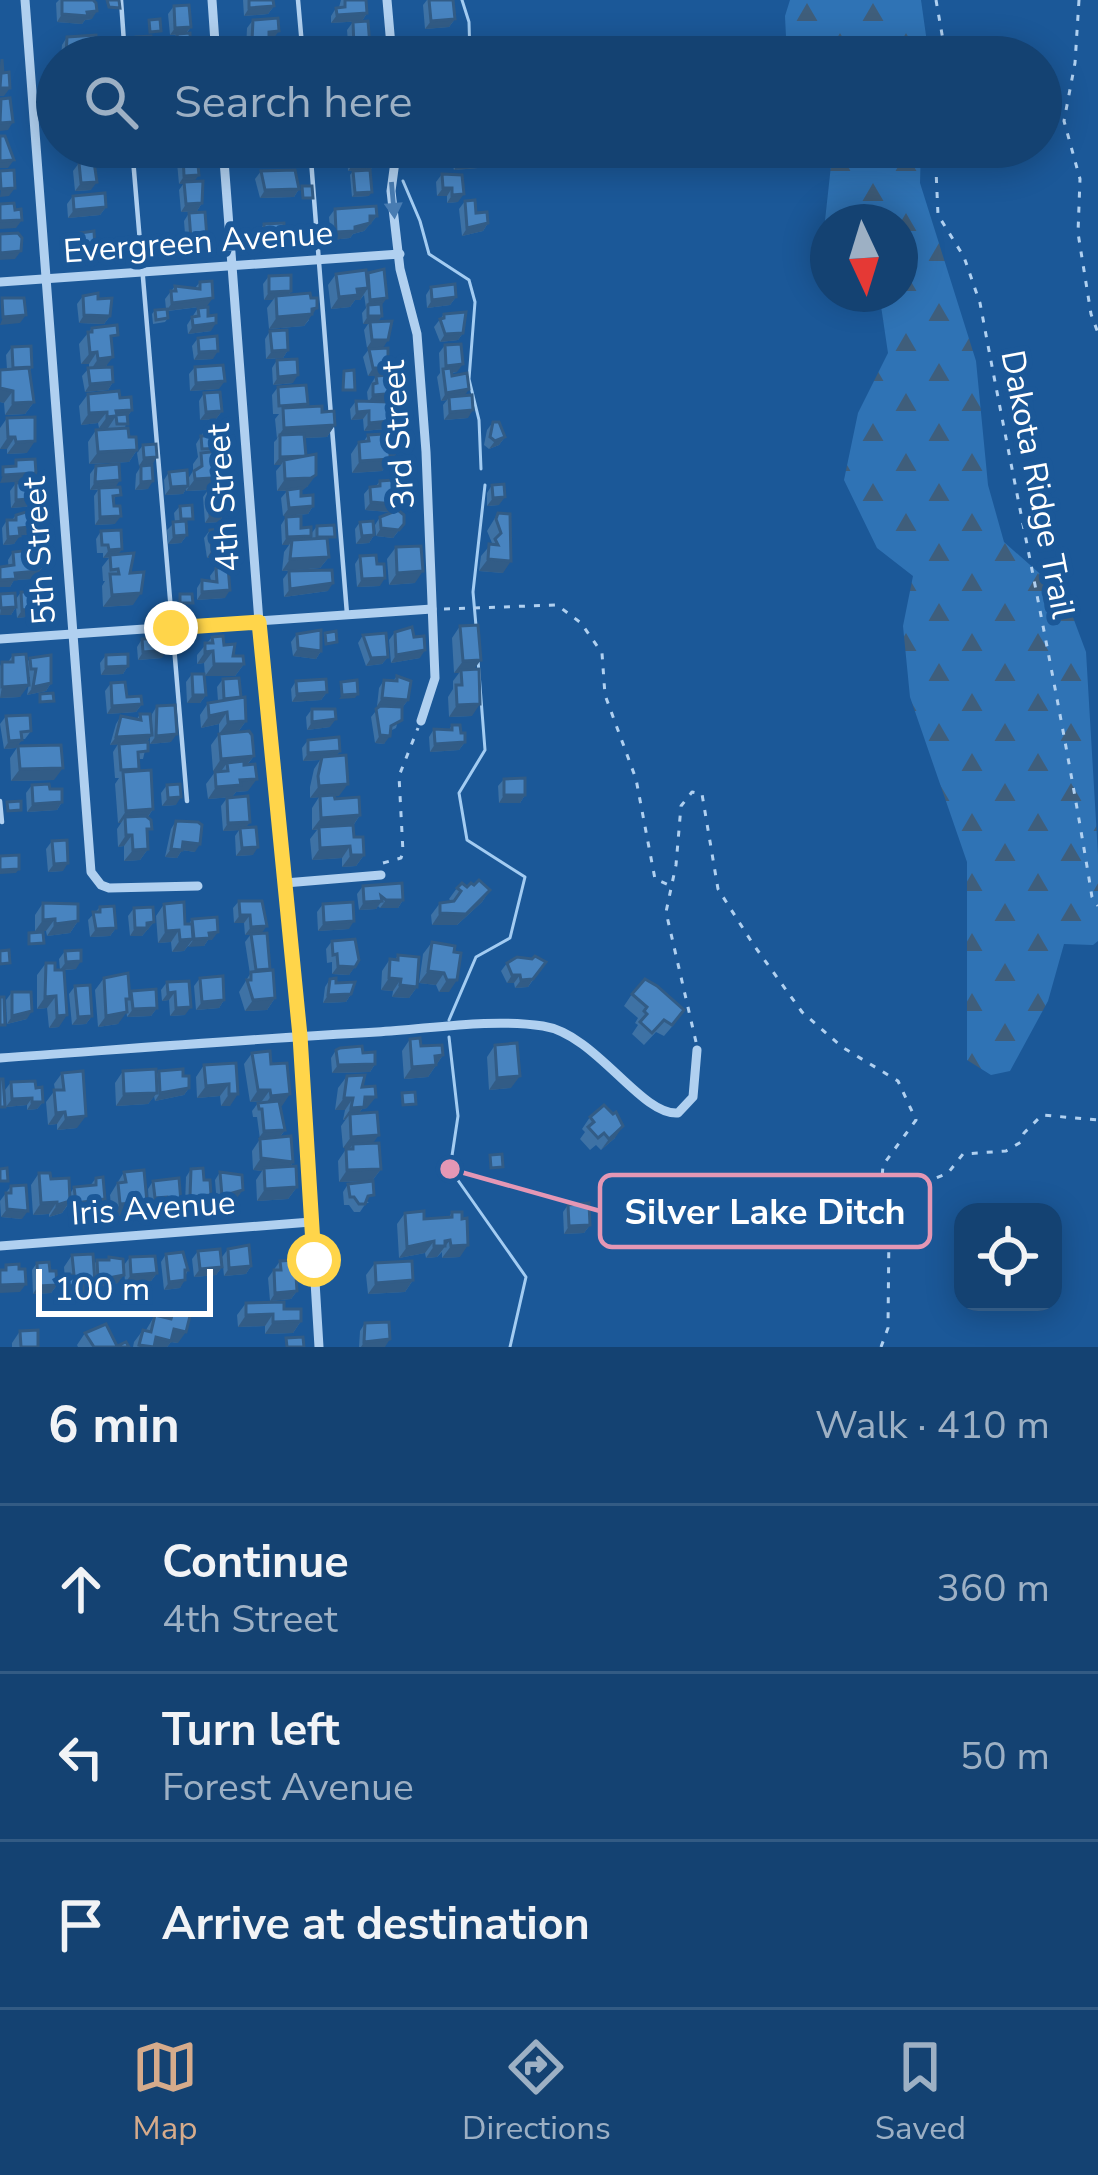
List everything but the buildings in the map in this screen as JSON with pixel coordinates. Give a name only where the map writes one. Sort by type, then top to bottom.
[{"type":"street","name":"5th Street","points":[[25,0],[36,146]]},
{"type":"street","points":[[212,0],[215,36]]},
{"type":"street","points":[[387,0],[390,36]]},
{"type":"street","name":"5th Street","points":[[38,168],[91,872],[110,888],[198,886]]},
{"type":"street","name":"4th Street","points":[[225,168],[259,622],[300,1036],[319,1347]]},
{"type":"street","name":"3rd Street","points":[[394,168],[391,191],[422,379],[434,687],[421,721]]},
{"type":"street","name":"Evergreen Avenue","points":[[0,282],[400,254]]},
{"type":"street","points":[[0,639],[432,609]]},
{"type":"street","points":[[285,883],[378,875]]},
{"type":"street","points":[[0,1058],[300,1036],[544,1026],[586,1043],[668,1114],[678,1113],[693,1096],[697,1050]]},
{"type":"street","name":"Iris Avenue","points":[[0,1246],[311,1222]]},
{"type":"lane","points":[[121,0],[124,36]]},
{"type":"lane","points":[[298,0],[301,36]]},
{"type":"lane","points":[[134,168],[187,801]]},
{"type":"lane","points":[[312,168],[347,616]]},
{"type":"lane","points":[[0,801],[2,822]]},
{"type":"path","points":[[936,0],[942,36]]},
{"type":"path","points":[[1079,0],[1075,63],[1064,121],[1080,179],[1078,233],[1098,334]]},
{"type":"path","name":"Dakota Ridge Trail","points":[[936,168],[938,214],[964,256],[980,303],[1043,639],[1060,702],[1092,897],[1098,906]]},
{"type":"path","points":[[432,609],[557,604],[581,623],[602,652],[605,695],[636,779],[656,879],[671,885]]},
{"type":"path","points":[[378,875],[376,869],[401,858],[403,852],[399,776],[421,721]]},
{"type":"path","points":[[697,1050],[667,912],[681,806],[692,792],[702,794],[718,890],[753,944],[802,1012],[842,1047],[898,1081],[916,1120],[883,1166],[881,1193],[895,1221],[889,1228],[888,1328],[881,1347]]},
{"type":"path","points":[[881,1193],[916,1176],[921,1184],[948,1173],[963,1154],[1006,1151],[1021,1142],[1024,1132],[1042,1115],[1098,1120]]},
{"type":"green space","points":[[790,0],[921,0],[926,36],[786,36]]},
{"type":"green space","points":[[831,168],[920,168],[920,183],[976,361],[988,485],[1004,542],[1065,596],[1086,652],[1098,941],[1064,944],[1048,1001],[1010,1071],[991,1075],[967,1060],[967,862],[910,697],[903,626],[913,576],[877,548],[844,480],[858,413],[888,353],[882,312],[918,312],[918,204],[827,204]]},
{"type":"waterway","points":[[462,0],[469,36]]},
{"type":"waterway","points":[[403,181],[429,254],[469,280],[475,302],[469,379],[479,420],[481,469]]},
{"type":"waterway","points":[[476,626],[473,592],[485,485]]},
{"type":"waterway","points":[[449,1020],[476,957],[510,938],[525,877],[467,840],[459,793],[485,750],[478,660]]},
{"type":"waterway","points":[[449,1037],[458,1116],[450,1169],[526,1277],[510,1347]]},
{"type":"place","name":"Silver Lake Ditch","points":[[450,1169]]},
{"type":"route","points":[[171,628],[259,622],[300,1036],[314,1260]]}]
